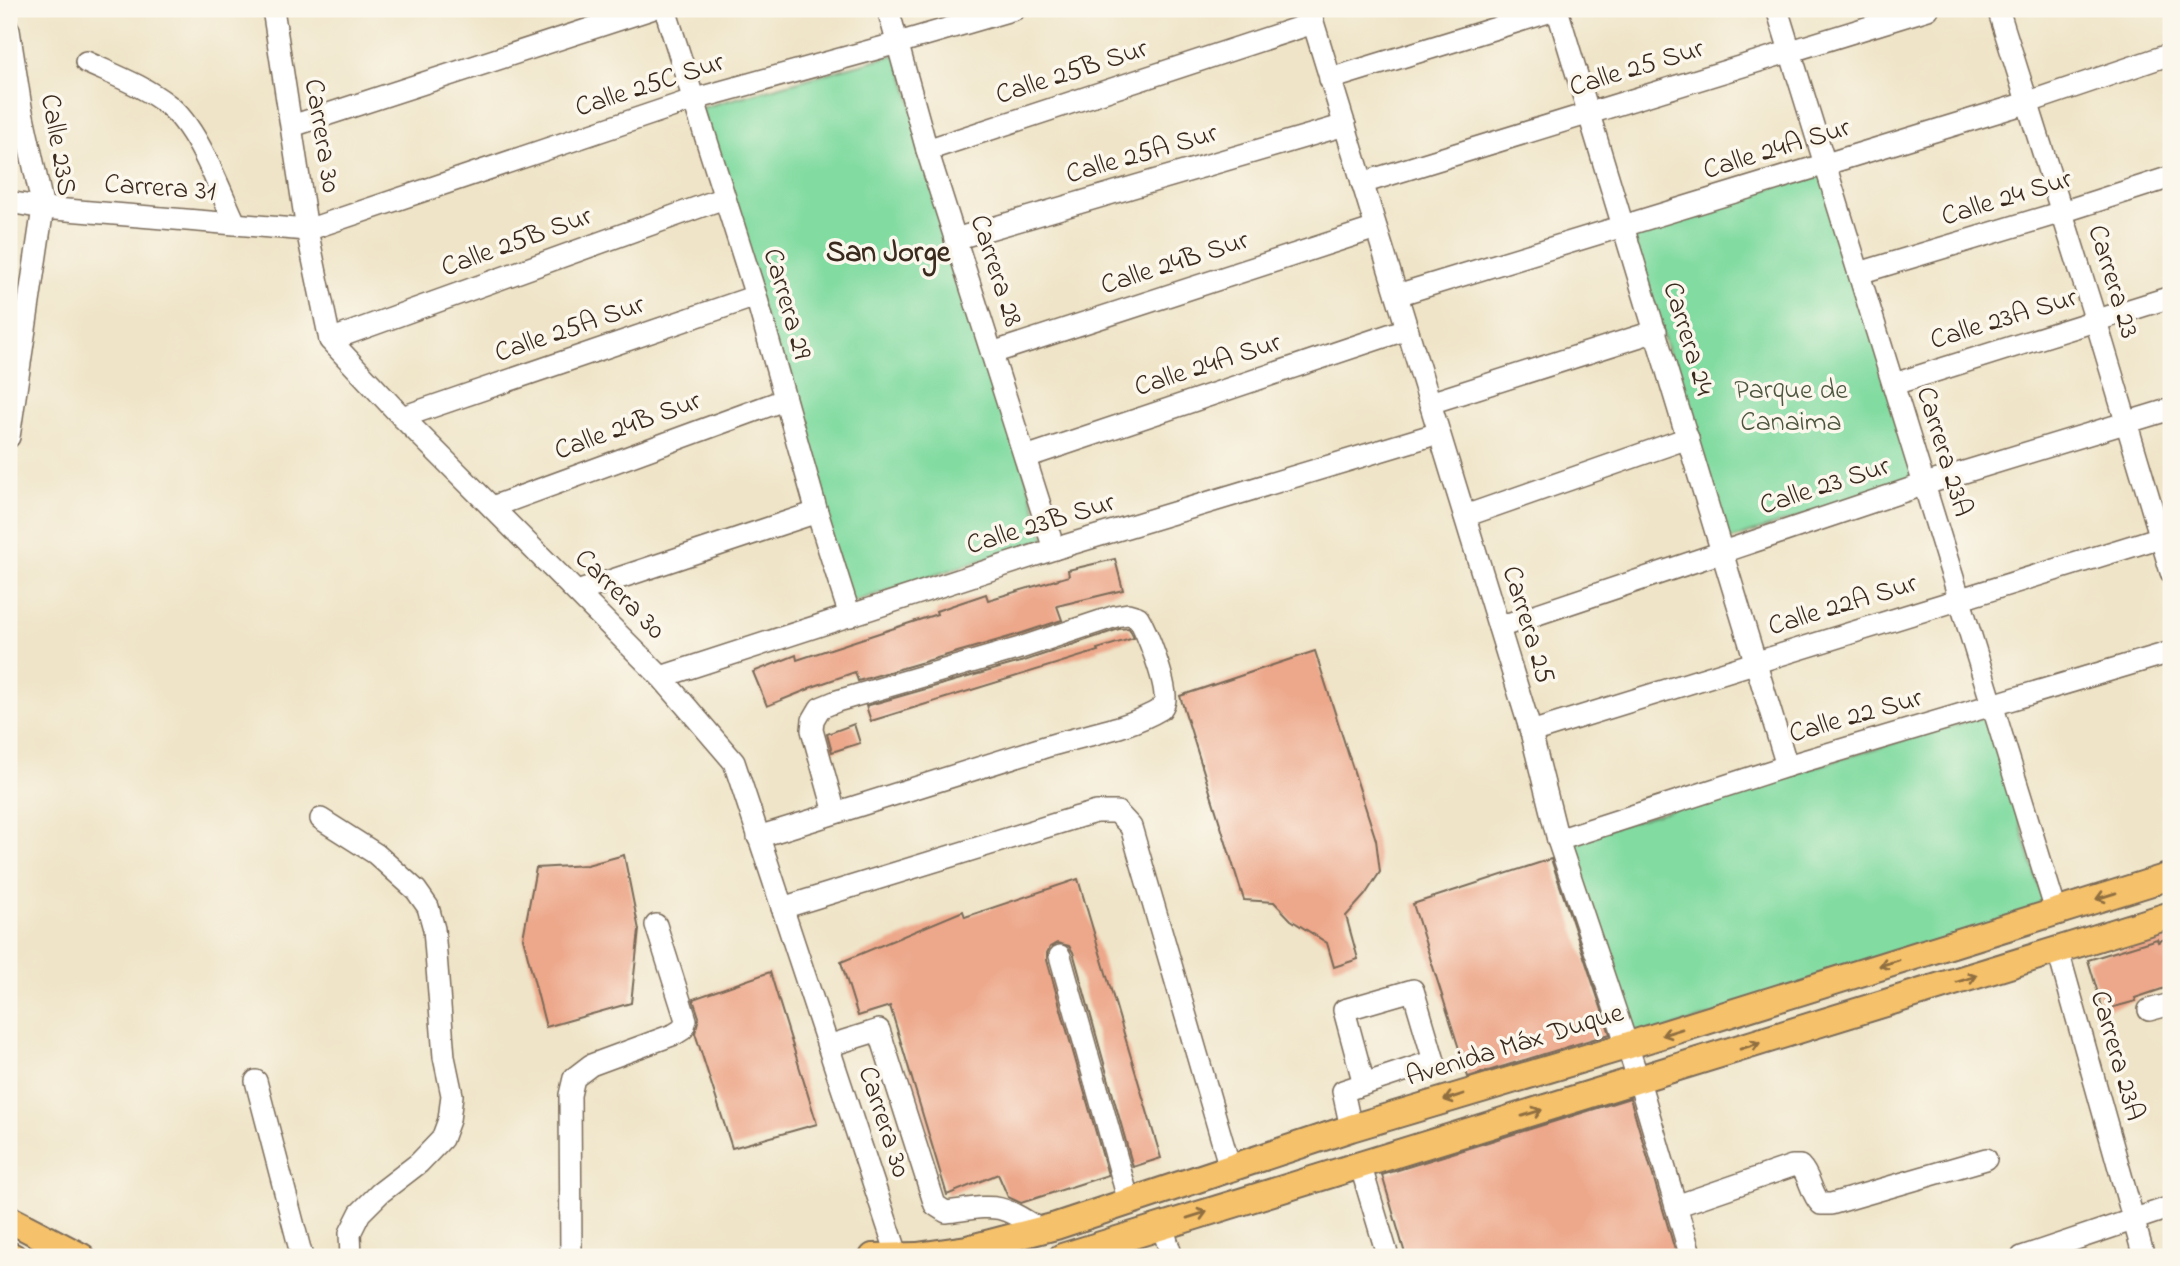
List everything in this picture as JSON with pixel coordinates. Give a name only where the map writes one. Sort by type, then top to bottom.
[{"type":"main road","name":"Avenida Máx Duque","points":[[890,1257],[967,1249],[1048,1228],[1351,1128],[1626,1046],[2171,876]]},
{"type":"main road","points":[[1066,1257],[2171,915]]},
{"type":"main road","points":[[9,1219],[82,1257]]},
{"type":"street","points":[[292,126],[652,9]]},
{"type":"street","name":"Carrera 29","points":[[665,9],[756,296],[817,512],[850,615]]},
{"type":"street","name":"Carrera 28","points":[[888,9],[955,239],[1054,549]]},
{"type":"street","name":"Calle 25C Sur","points":[[307,230],[695,99],[1015,9]]},
{"type":"street","points":[[1330,79],[1557,9]]},
{"type":"street","name":"Carrera 24","points":[[1557,9],[1787,766]]},
{"type":"street","name":"Carrera 23A","points":[[1777,9],[2056,911]]},
{"type":"street","name":"Calle 25 Sur","points":[[1362,183],[1928,9]]},
{"type":"street","name":"Carrera 23","points":[[1998,9],[2125,422],[2166,536],[2171,572]]},
{"type":"street","name":"Carrera 30","points":[[276,10],[307,230],[330,340],[402,417],[661,677],[734,762],[828,1046],[890,1257]]},
{"type":"street","name":"Carrera 25","points":[[1311,16],[1531,732],[1558,840],[1639,1081],[1691,1257]]},
{"type":"street","name":"Calle 25B Sur","points":[[928,149],[1311,16]]},
{"type":"street","name":"Calle 23S","points":[[9,30],[15,105],[43,208],[17,316],[9,437]]},
{"type":"street","name":"Calle 24A Sur","points":[[1397,295],[2026,103],[2171,54]]},
{"type":"street","points":[[86,62],[145,90],[171,107],[195,137],[235,223]]},
{"type":"street","name":"Calle 25A Sur","points":[[955,239],[1345,125]]},
{"type":"street","name":"Calle 24 Sur","points":[[1859,273],[2171,177]]},
{"type":"street","name":"Calle 25B Sur","points":[[330,340],[724,198]]},
{"type":"street","name":"Carrera 31","points":[[9,202],[43,208],[307,230]]},
{"type":"street","name":"Calle 24B Sur","points":[[992,353],[1376,228]]},
{"type":"street","name":"Calle 25A Sur","points":[[402,417],[756,296]]},
{"type":"street","name":"Calle 23A Sur","points":[[1894,384],[2171,297]]},
{"type":"street","name":"Calle 24A Sur","points":[[1026,457],[1407,329]]},
{"type":"street","points":[[1430,403],[1656,331]]},
{"type":"street","name":"Calle 24B Sur","points":[[492,507],[784,400]]},
{"type":"street","name":"Calle 23 Sur","points":[[1499,627],[1925,484],[2171,409]]},
{"type":"street","name":"Calle 23B Sur","points":[[661,677],[1054,549],[1439,433]]},
{"type":"street","points":[[1465,516],[1688,438]]},
{"type":"street","points":[[577,592],[817,512]]},
{"type":"street","name":"Calle 22A Sur","points":[[1531,732],[2166,536]]},
{"type":"street","points":[[758,837],[835,813],[1075,737],[1130,723],[1161,709],[1165,701],[1164,687],[1145,629],[1138,617],[1128,614],[1116,616],[820,708],[813,720],[812,730],[835,813]]},
{"type":"street","name":"Calle 22 Sur","points":[[1558,840],[1787,766],[2171,652]]},
{"type":"street","points":[[782,908],[1078,817],[1096,812],[1116,812],[1131,827],[1230,1168]]},
{"type":"street","points":[[321,819],[376,854],[416,890],[428,907],[434,929],[444,1057],[452,1095],[449,1120],[442,1139],[360,1213],[350,1233],[351,1257]]},
{"type":"street","points":[[571,1257],[570,1095],[574,1078],[591,1065],[675,1034],[683,1029],[686,1020],[656,925]]},
{"type":"street","name":"Carrera 23A","points":[[2058,951],[2144,1257]]},
{"type":"street","points":[[1060,956],[1129,1202]]},
{"type":"street","points":[[1351,1128],[1343,1091],[1434,1061],[1413,990],[1344,1010],[1364,1084]]},
{"type":"street","points":[[2149,1010],[2171,1004]]},
{"type":"street","points":[[828,1046],[879,1030],[935,1205],[946,1212],[994,1206],[1014,1212],[1048,1228],[1066,1257]]},
{"type":"street","points":[[256,1081],[302,1257]]},
{"type":"street","points":[[1676,1206],[1791,1166],[1800,1166],[1815,1198],[1821,1204],[1830,1204],[1986,1159]]},
{"type":"street","points":[[1360,1164],[1388,1257]]},
{"type":"street","points":[[2022,1257],[2171,1207]]},
{"type":"street","points":[[1162,1226],[1172,1257]]},
{"type":"green space","points":[[897,54],[1045,539],[850,603],[701,108]]},
{"type":"green space","name":"Parque de Canaima","points":[[1824,172],[1919,478],[1726,541],[1631,231]]},
{"type":"green space","points":[[1988,715],[2046,911],[1630,1041],[1571,840]]},
{"type":"building","points":[[1115,559],[1123,590],[1057,606],[1062,620],[1016,635],[858,681],[855,672],[767,706],[753,672],[796,655],[797,660],[937,614],[936,611],[986,594],[988,600],[1069,576],[1068,570]]},
{"type":"building","points":[[1129,628],[1134,638],[871,721],[866,706],[1024,661],[1119,629]]},
{"type":"building","points":[[1315,651],[1376,840],[1380,872],[1365,895],[1346,916],[1358,959],[1334,967],[1327,943],[1291,920],[1274,902],[1244,900],[1180,696]]},
{"type":"building","points":[[854,724],[860,743],[832,752],[827,734]]},
{"type":"building","points":[[624,855],[639,930],[631,1003],[546,1027],[523,938],[536,868],[587,865]]},
{"type":"building","points":[[1551,859],[1610,1034],[1468,1077],[1413,904]]},
{"type":"building","points":[[1078,879],[1161,1158],[1133,1167],[1073,952],[1069,946],[1057,943],[1050,947],[1047,960],[1108,1175],[1021,1203],[1008,1197],[998,1174],[947,1195],[890,1006],[858,1016],[841,962],[963,911],[965,917]]},
{"type":"building","points":[[2171,936],[2171,986],[2135,998],[2136,1001],[2103,1010],[2088,960],[2157,939],[2158,942]]},
{"type":"building","points":[[770,972],[817,1124],[732,1148],[695,1033],[699,1017],[693,999]]},
{"type":"building","points":[[1630,1098],[1677,1257],[1406,1257],[1382,1175]]},
{"type":"district","name":"San Jorge","points":[[888,254]]}]
